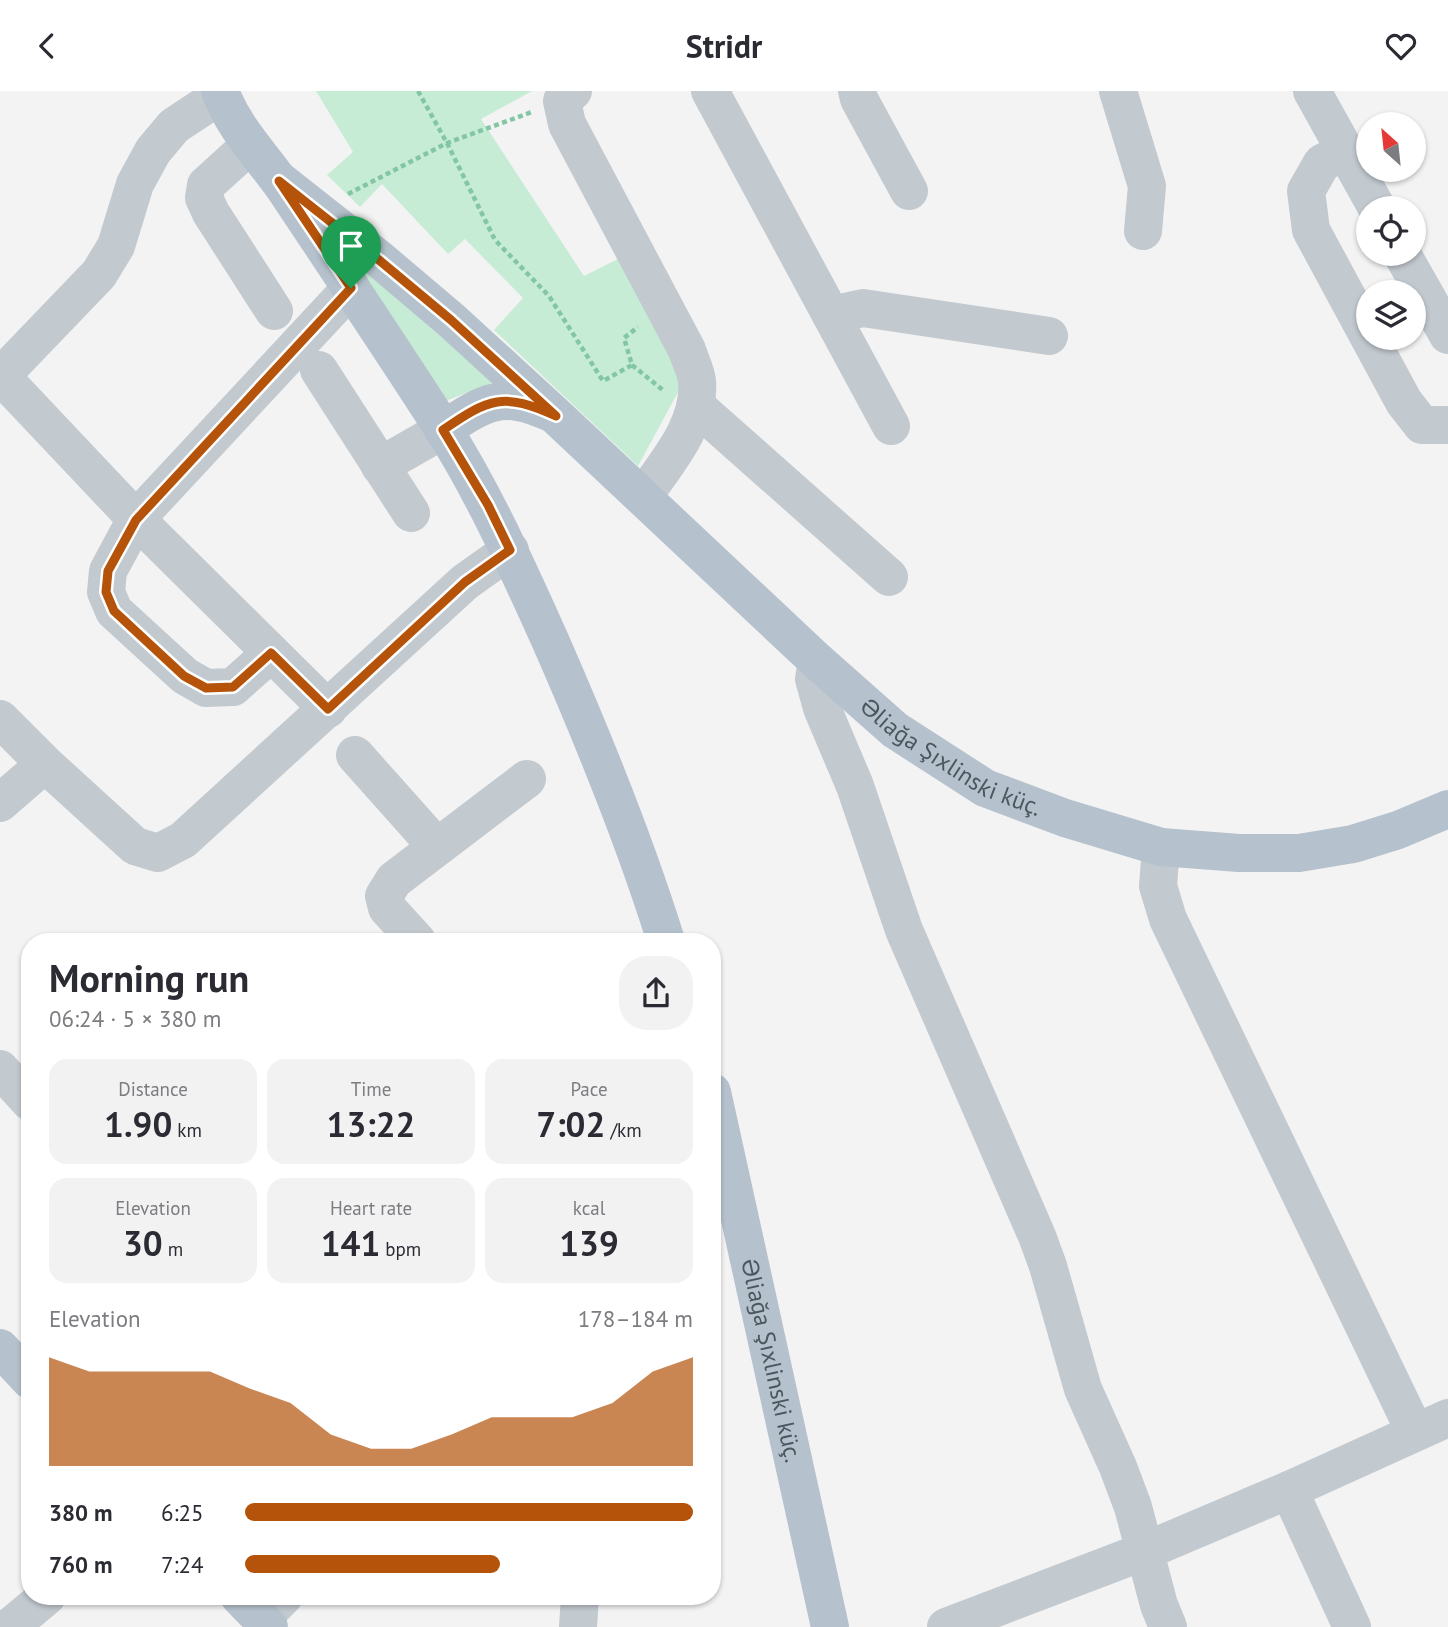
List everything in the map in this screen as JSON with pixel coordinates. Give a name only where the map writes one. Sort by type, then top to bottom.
[{"type":"main road","points":[[220,93],[239,130],[279,181],[351,288],[488,505],[573,693],[627,824],[657,933]]},
{"type":"main road","name":"Əliağa Şıxlinski küç.","points":[[279,181],[451,320],[817,661],[895,730],[985,788],[1065,818],[1161,846],[1239,853],[1299,853],[1353,844],[1398,830],[1447,810]]},
{"type":"main road","points":[[443,430],[477,409],[498,401],[520,401],[556,416]]},
{"type":"main road","name":"Əliağa Şıxlinski küç.","points":[[721,1134],[830,1627]]},
{"type":"main road","points":[[0,1348],[21,1370]]},
{"type":"street","points":[[710,91],[891,426]]},
{"type":"street","points":[[857,91],[909,191]]},
{"type":"street","points":[[1118,91],[1147,186],[1143,231]]},
{"type":"street","points":[[1312,91],[1370,196]]},
{"type":"street","points":[[220,93],[174,126],[153,151],[135,184],[116,246],[99,274],[0,376],[136,520],[328,709]]},
{"type":"street","points":[[567,96],[567,124],[687,350],[697,379],[685,403],[684,437],[643,497]]},
{"type":"street","points":[[250,145],[206,185],[204,198],[274,311]]},
{"type":"street","points":[[1345,151],[1322,163],[1307,191],[1311,230],[1404,402],[1422,425],[1448,425]]},
{"type":"street","points":[[1409,266],[1448,335]]},
{"type":"street","points":[[271,653],[233,687],[206,688],[184,676],[114,611],[106,592],[108,571],[136,520],[351,288]]},
{"type":"street","points":[[831,315],[863,308],[1049,336]]},
{"type":"street","points":[[319,370],[411,513]]},
{"type":"street","points":[[685,403],[889,577]]},
{"type":"street","points":[[380,466],[443,430]]},
{"type":"street","points":[[0,719],[135,846],[158,853],[183,840],[465,582],[510,550]]},
{"type":"street","points":[[817,661],[814,679],[822,708],[855,786],[918,966],[1037,1236],[1052,1278],[1083,1389],[1133,1507],[1159,1605],[1168,1627]]},
{"type":"street","points":[[355,755],[437,847]]},
{"type":"street","points":[[0,803],[45,764]]},
{"type":"street","points":[[410,933],[387,908],[384,896],[394,880],[527,779]]},
{"type":"street","points":[[946,1627],[1145,1551],[1432,1425],[1168,919],[1158,886],[1161,846]]},
{"type":"street","points":[[0,1069],[21,1092]]},
{"type":"street","points":[[1289,1490],[1352,1627]]},
{"type":"street","points":[[10,1627],[36,1605]]},
{"type":"street","points":[[578,1627],[579,1605]]},
{"type":"path","points":[[418,91],[495,240],[549,296],[603,381],[632,365]]},
{"type":"path","points":[[316,210],[447,143],[567,96]]},
{"type":"path","points":[[644,323],[624,338],[632,365],[685,403]]},
{"type":"green space","points":[[316,91],[532,91],[481,119],[584,276],[624,256],[683,383],[638,466],[494,330],[523,298],[465,239],[448,254],[382,184],[360,207],[327,175],[353,152]]},
{"type":"green space","points":[[346,254],[500,380],[443,402]]},
{"type":"route","points":[[279,181],[451,320],[556,416],[520,401],[498,401],[463,416],[443,430],[488,505],[510,550],[465,582],[328,709],[271,653],[233,687],[206,688],[184,676],[114,611],[106,592],[108,571],[136,520],[351,288],[279,181]]}]
